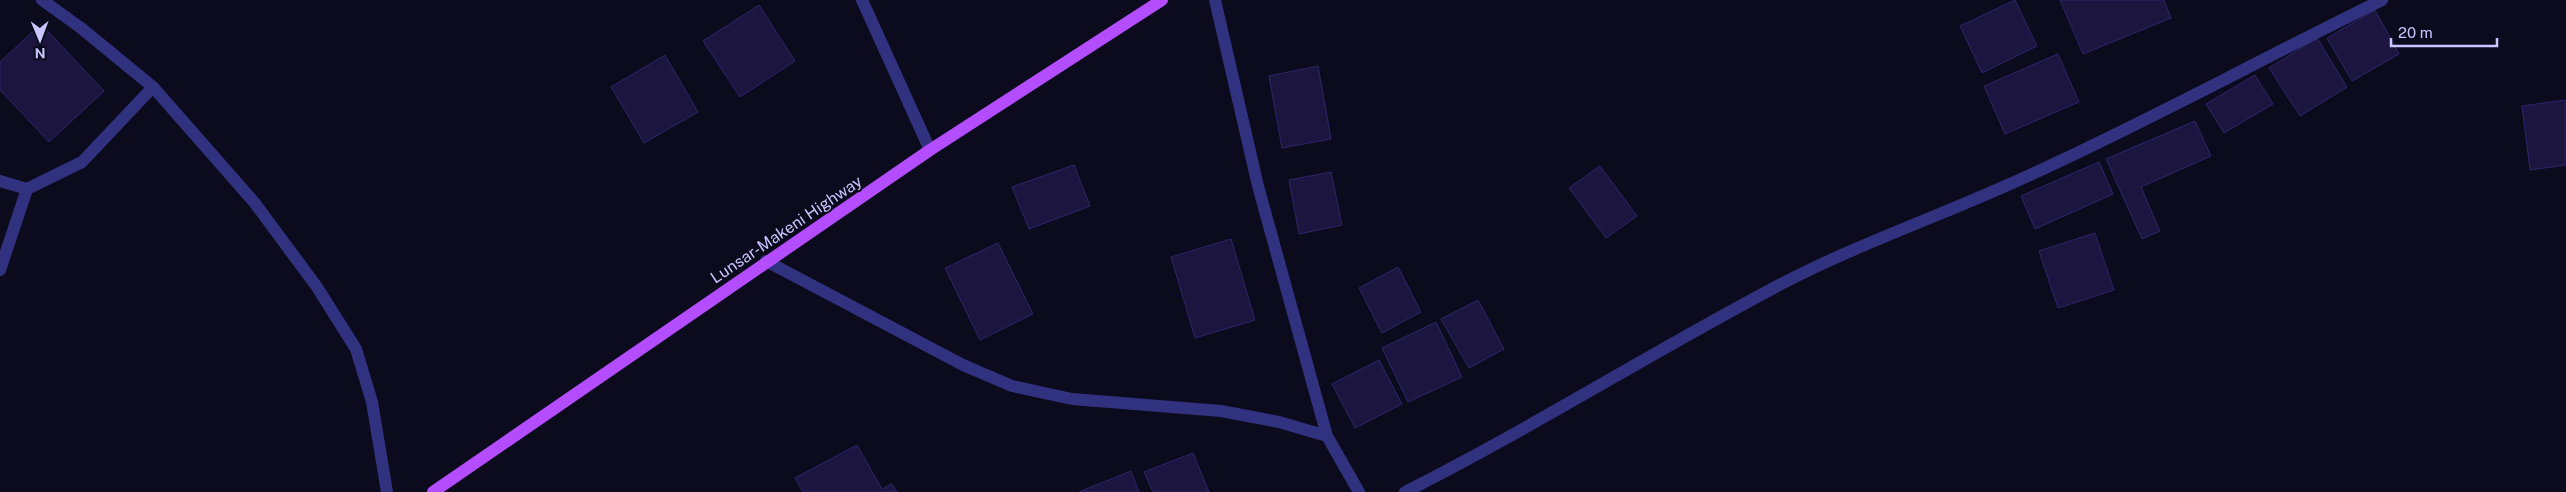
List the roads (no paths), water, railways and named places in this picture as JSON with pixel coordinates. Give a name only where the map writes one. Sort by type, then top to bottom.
[{"type":"main road","name":"Lunsar-Makeni Highway","points":[[433,492],[766,261],[930,150],[1157,2]]},
{"type":"street","points":[[42,0],[81,28],[153,87],[254,202],[317,287],[356,349],[372,402],[387,492]]},
{"type":"street","points":[[862,0],[930,150]]},
{"type":"street","points":[[1215,0],[1258,186],[1327,436],[1359,492]]},
{"type":"street","points":[[1405,492],[1452,468],[1703,326],[1788,281],[1861,246],[2035,173],[2382,0]]},
{"type":"street","points":[[0,181],[27,189],[82,162],[153,87]]},
{"type":"street","points":[[0,270],[27,189]]},
{"type":"street","points":[[766,261],[963,365],[1012,386],[1072,399],[1221,411],[1279,422],[1327,436]]}]
